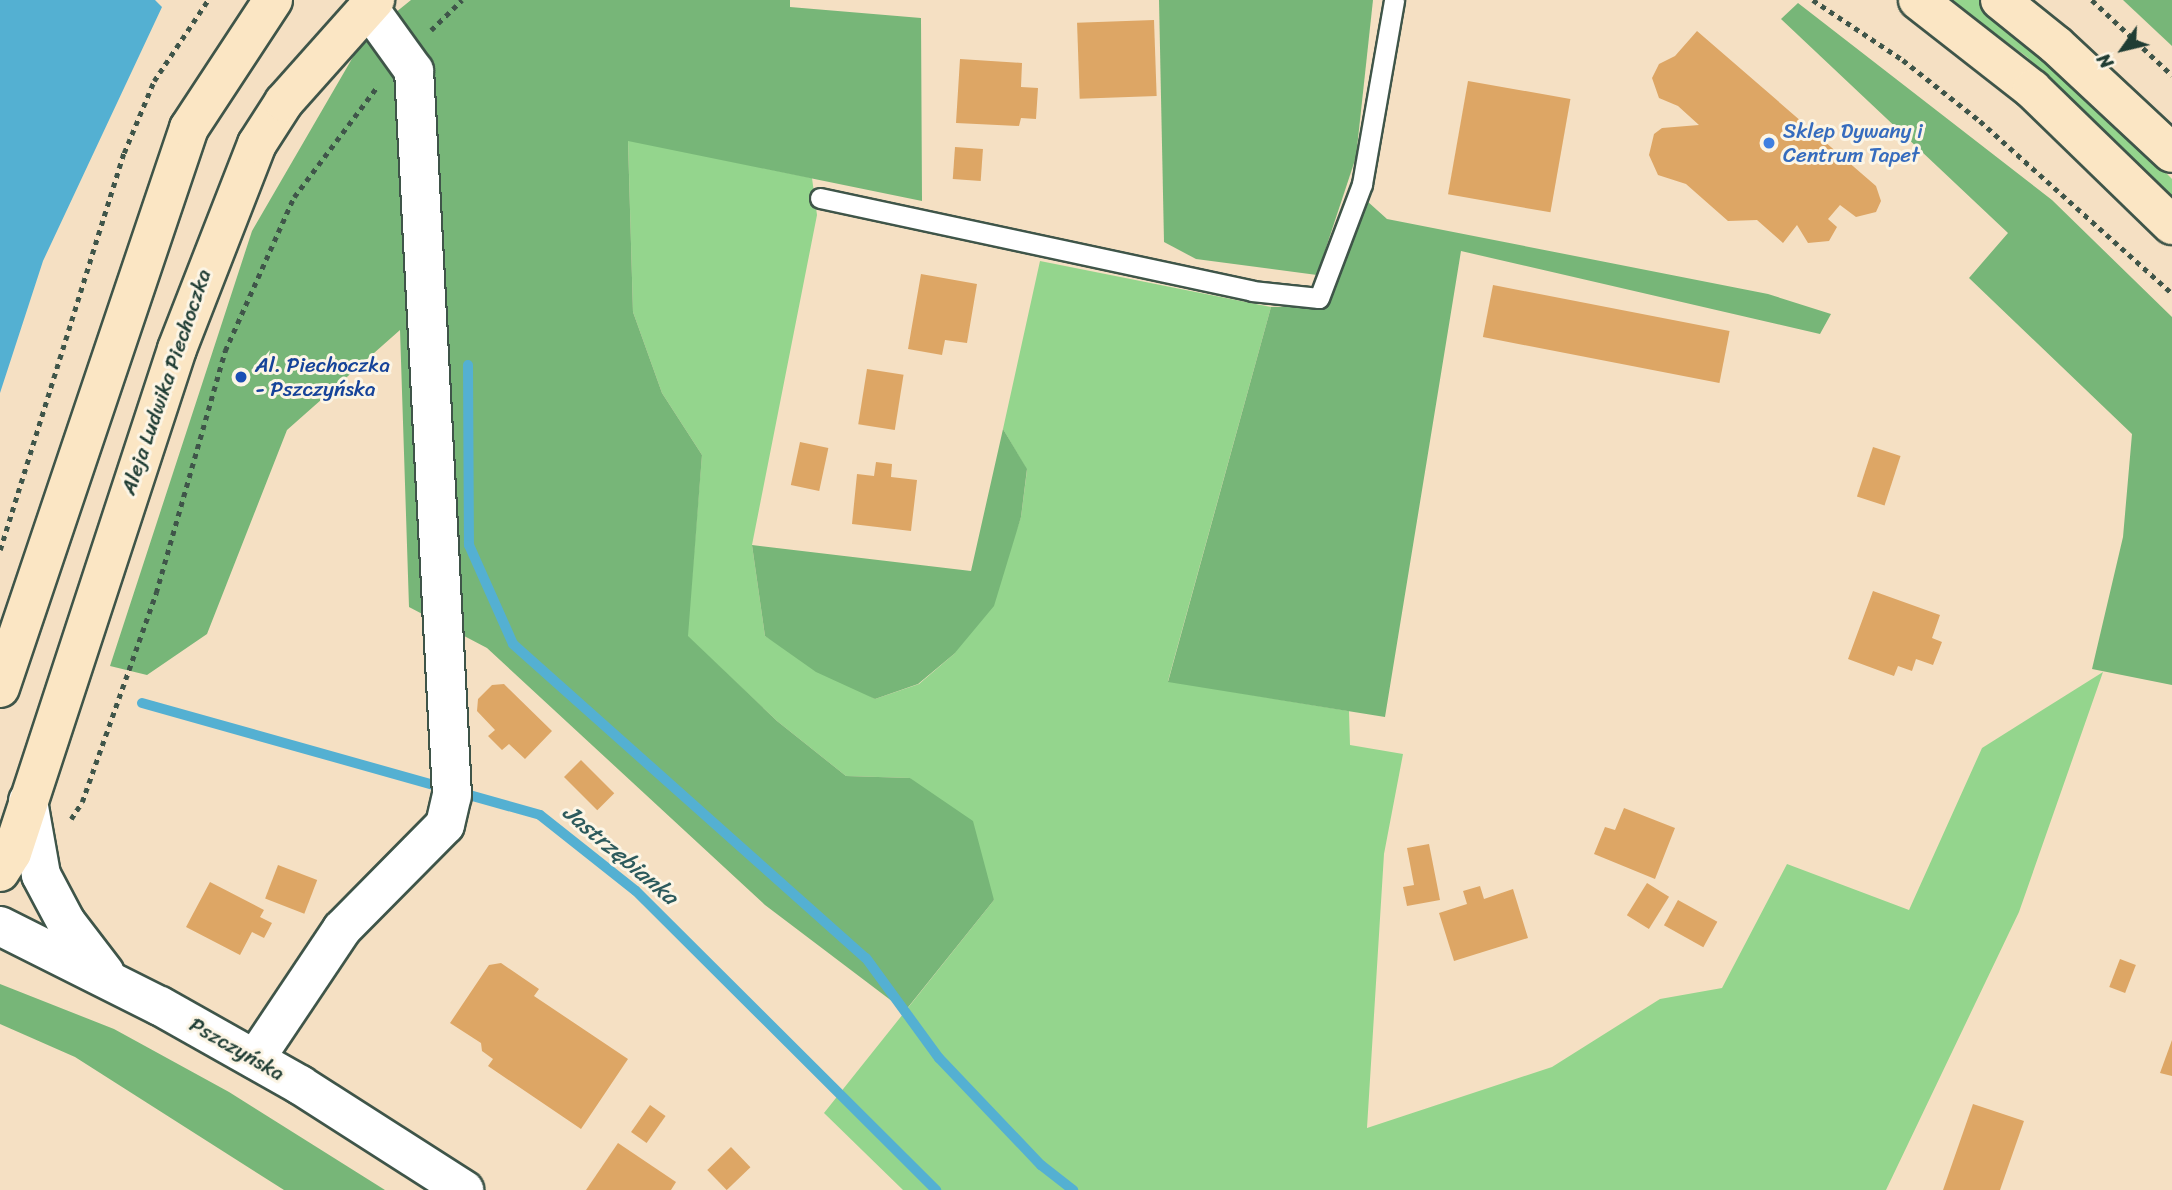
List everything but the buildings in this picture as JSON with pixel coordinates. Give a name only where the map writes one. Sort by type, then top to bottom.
[{"type":"main road","points":[[0,688],[189,128],[273,0]]},
{"type":"main road","points":[[1918,0],[2032,89],[2172,225]]},
{"type":"main road","points":[[2000,0],[2056,45],[2172,153]]},
{"type":"main road","name":"Aleja Ludwika Piechoczka","points":[[0,872],[12,853],[29,814],[181,337],[257,144],[284,102],[372,4]]},
{"type":"street","points":[[255,1059],[342,929],[445,825],[450,806],[414,71],[372,4]]},
{"type":"street","points":[[29,814],[47,886],[66,922],[112,983]]},
{"type":"street","name":"Pszczyńska","points":[[0,926],[255,1059],[464,1190]]},
{"type":"lane","points":[[820,198],[1252,291],[1319,298],[1362,184],[1394,0]]},
{"type":"path","points":[[0,550],[124,153],[154,81],[208,0]]},
{"type":"path","points":[[29,814],[58,837],[82,802],[156,593],[225,351],[294,197],[337,135],[406,56],[462,0]]},
{"type":"path","points":[[1813,0],[1903,60],[1980,121],[2172,293]]},
{"type":"path","points":[[2092,0],[2172,75]]},
{"type":"green space","points":[[411,0],[790,0],[790,7],[921,18],[922,201],[628,141],[633,312],[662,393],[702,455],[688,636],[777,721],[846,776],[910,778],[973,821],[994,900],[905,1011],[765,905],[487,648],[409,607],[400,330],[287,430],[207,634],[147,675],[110,666],[252,231],[364,38]]},
{"type":"green space","points":[[1159,0],[1373,0],[1356,157],[1317,275],[1196,259],[1164,242]]},
{"type":"green space","points":[[1950,0],[1981,0],[2034,40],[2172,179],[2172,204],[2027,57]]},
{"type":"green space","points":[[2123,0],[2172,0],[2172,46]]},
{"type":"green space","points":[[1798,3],[2052,200],[2172,317],[2172,685],[2092,669],[2123,537],[2132,434],[1969,278],[2008,233],[1781,19]]},
{"type":"green space","points":[[628,140],[812,178],[817,215],[752,545],[765,636],[875,699],[919,684],[954,654],[1009,551],[1021,517],[1027,470],[1003,429],[1040,261],[1271,307],[1168,681],[1349,711],[1350,745],[1403,754],[1384,854],[1367,1128],[1552,1067],[1660,999],[1722,988],[1787,864],[1909,910],[1982,748],[2103,672],[2019,912],[1886,1190],[903,1190],[824,1113],[994,900],[910,778],[846,776],[777,721],[687,636],[702,455],[662,393],[633,312]]},
{"type":"green space","points":[[1367,201],[1387,219],[1768,294],[1831,314],[1820,334],[1461,251],[1385,717],[1168,682],[1271,307],[1328,306]]},
{"type":"green space","points":[[1003,429],[1027,469],[1021,517],[994,606],[954,654],[918,684],[875,699],[816,672],[765,636],[752,545],[971,571]]},
{"type":"green space","points":[[0,984],[114,1029],[229,1092],[385,1190],[284,1190],[75,1057],[0,1024]]},
{"type":"water","points":[[0,0],[155,0],[162,7],[43,261],[0,393]]},
{"type":"waterway","points":[[468,365],[469,545],[513,644],[866,958],[939,1058],[1041,1165],[1073,1190]]},
{"type":"waterway","name":"Jastrzębianka","points":[[142,703],[540,815],[636,891],[936,1190]]},
{"type":"place","name":"Sklep Dywany i Centrum Tapet","points":[[1769,143]]},
{"type":"place","name":"Al. Piechoczka - Pszczyńska","points":[[241,377]]}]
